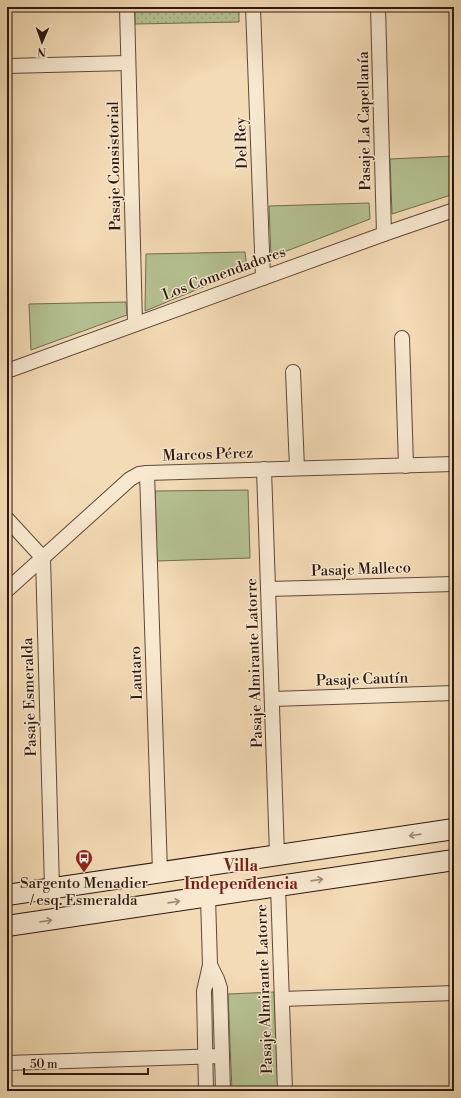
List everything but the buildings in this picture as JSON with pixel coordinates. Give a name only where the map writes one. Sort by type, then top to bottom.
[{"type":"main road","points":[[7,895],[454,829]]},
{"type":"main road","points":[[7,926],[454,860]]},
{"type":"street","name":"Pasaje Consistorial","points":[[127,7],[135,324]]},
{"type":"street","name":"Del Rey","points":[[253,7],[263,278]]},
{"type":"street","name":"Pasaje La Capellanía","points":[[378,7],[384,234]]},
{"type":"street","points":[[7,66],[128,63]]},
{"type":"street","name":"Los Comendadores","points":[[7,371],[454,210]]},
{"type":"street","points":[[402,338],[406,466]]},
{"type":"street","points":[[294,372],[297,468]]},
{"type":"street","name":"Marcos Pérez","points":[[7,590],[130,478],[139,474],[147,472],[454,464]]},
{"type":"street","name":"Pasaje Almirante Latorre","points":[[264,469],[277,855]]},
{"type":"street","name":"Lautaro","points":[[147,472],[160,872]]},
{"type":"street","points":[[7,519],[42,558]]},
{"type":"street","name":"Pasaje Esmeralda","points":[[42,558],[52,888]]},
{"type":"street","name":"Pasaje Malleco","points":[[268,589],[454,584]]},
{"type":"street","name":"Pasaje Cautín","points":[[272,699],[454,693]]},
{"type":"street","name":"Pasaje Almirante Latorre","points":[[278,886],[285,1091]]},
{"type":"street","points":[[206,1091],[204,991],[210,965],[208,897]]},
{"type":"street","points":[[210,965],[220,988],[223,1091]]},
{"type":"street","points":[[282,999],[454,993]]},
{"type":"street","points":[[7,1063],[222,1056]]},
{"type":"green space","points":[[135,7],[239,7],[239,22],[135,24]]},
{"type":"green space","points":[[454,156],[454,194],[392,214],[390,159]]},
{"type":"green space","points":[[369,203],[370,219],[271,257],[269,206]]},
{"type":"green space","points":[[245,252],[247,269],[145,311],[146,254]]},
{"type":"green space","points":[[126,302],[127,315],[31,350],[29,304]]},
{"type":"green space","points":[[248,490],[250,558],[157,561],[155,491]]},
{"type":"green space","points":[[274,992],[278,1090],[232,1091],[228,994]]},
{"type":"place","name":"Sargento Menadier / esq. Esmeralda","points":[[84,873]]},
{"type":"district","name":"Villa Independencia","points":[[241,874]]}]
